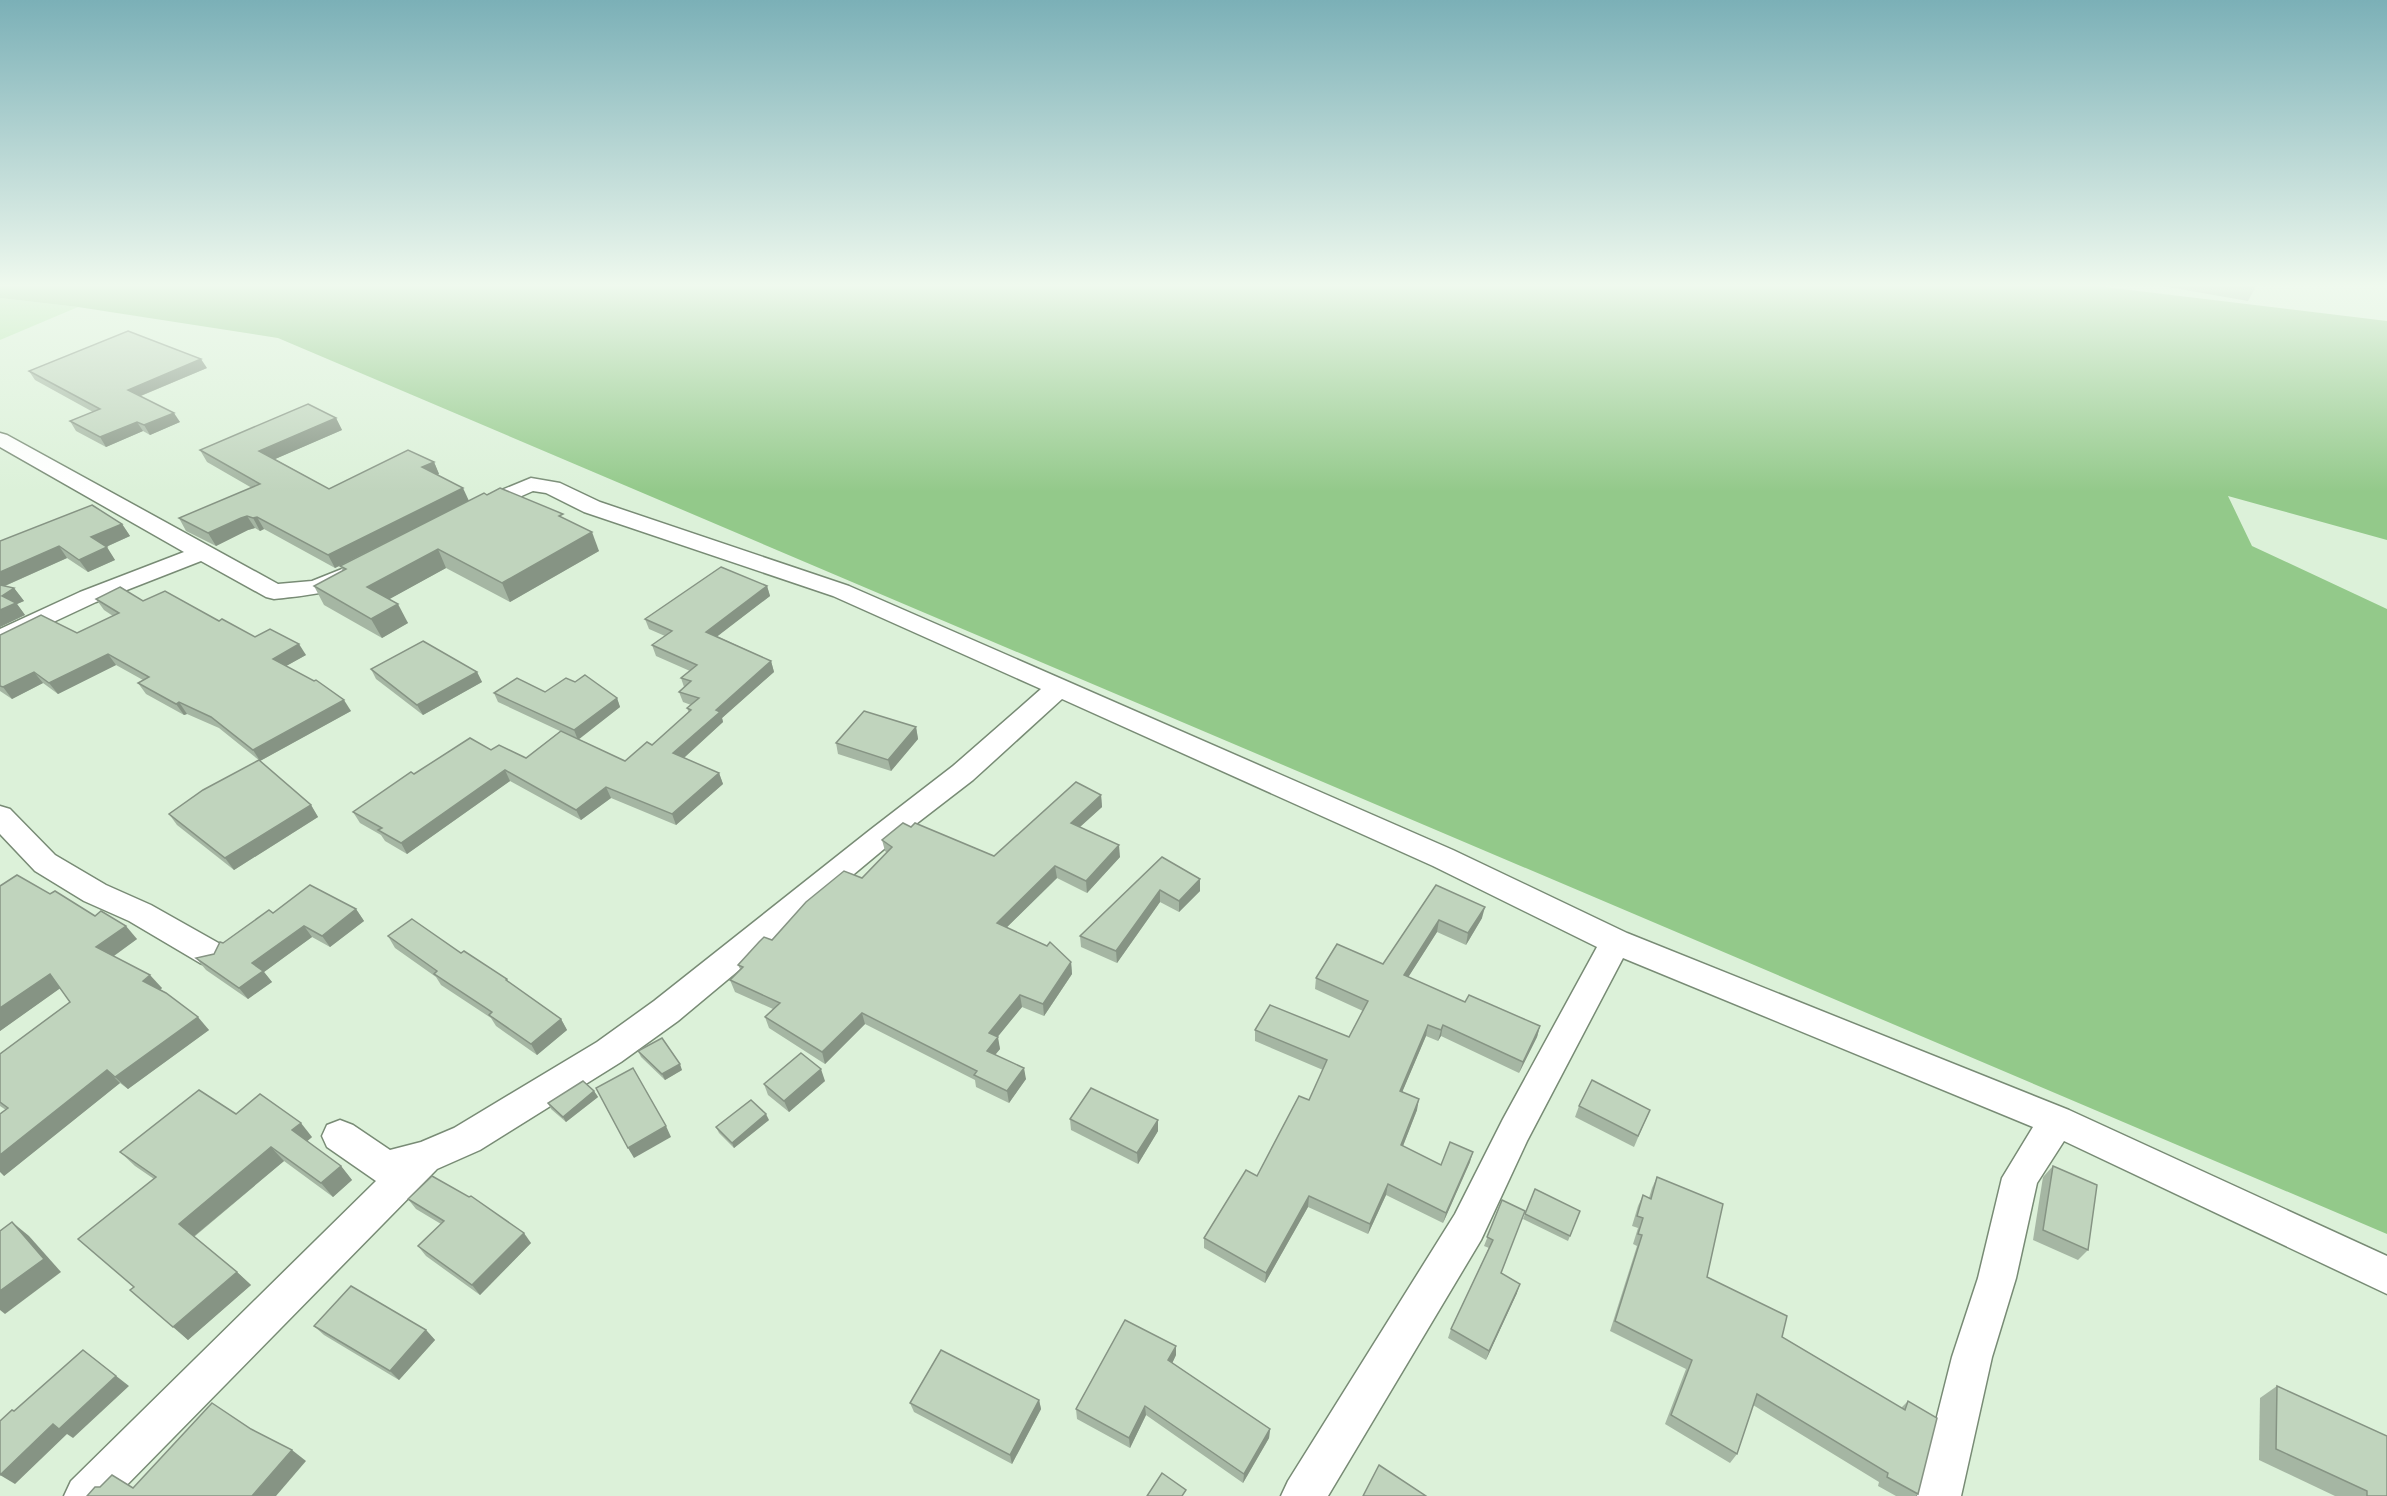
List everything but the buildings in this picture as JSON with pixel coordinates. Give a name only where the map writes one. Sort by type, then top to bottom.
[{"type":"street","points":[[0,439],[274,592],[317,587],[370,562]]},
{"type":"street","points":[[452,522],[490,501],[531,484],[552,489],[592,507],[842,591],[1057,689],[1443,858],[1616,942],[2057,1121],[2387,1275]]},
{"type":"street","points":[[0,639],[88,597],[201,553]]},
{"type":"street","points":[[340,1137],[386,1168],[425,1157],[467,1139],[609,1052],[666,1011],[880,837],[963,773],[1057,689]]},
{"type":"street","points":[[0,816],[45,863],[95,893],[140,913],[211,954]]},
{"type":"street","points":[[1303,1496],[1468,1227],[1515,1130],[1616,942]]},
{"type":"street","points":[[1939,1496],[1972,1357],[1997,1278],[2020,1178],[2057,1121]]},
{"type":"street","points":[[86,1496],[425,1157]]},
{"type":"green space","points":[[313,353],[2387,353],[2387,540],[2228,496],[2252,546],[2387,609],[2387,1234]]}]
